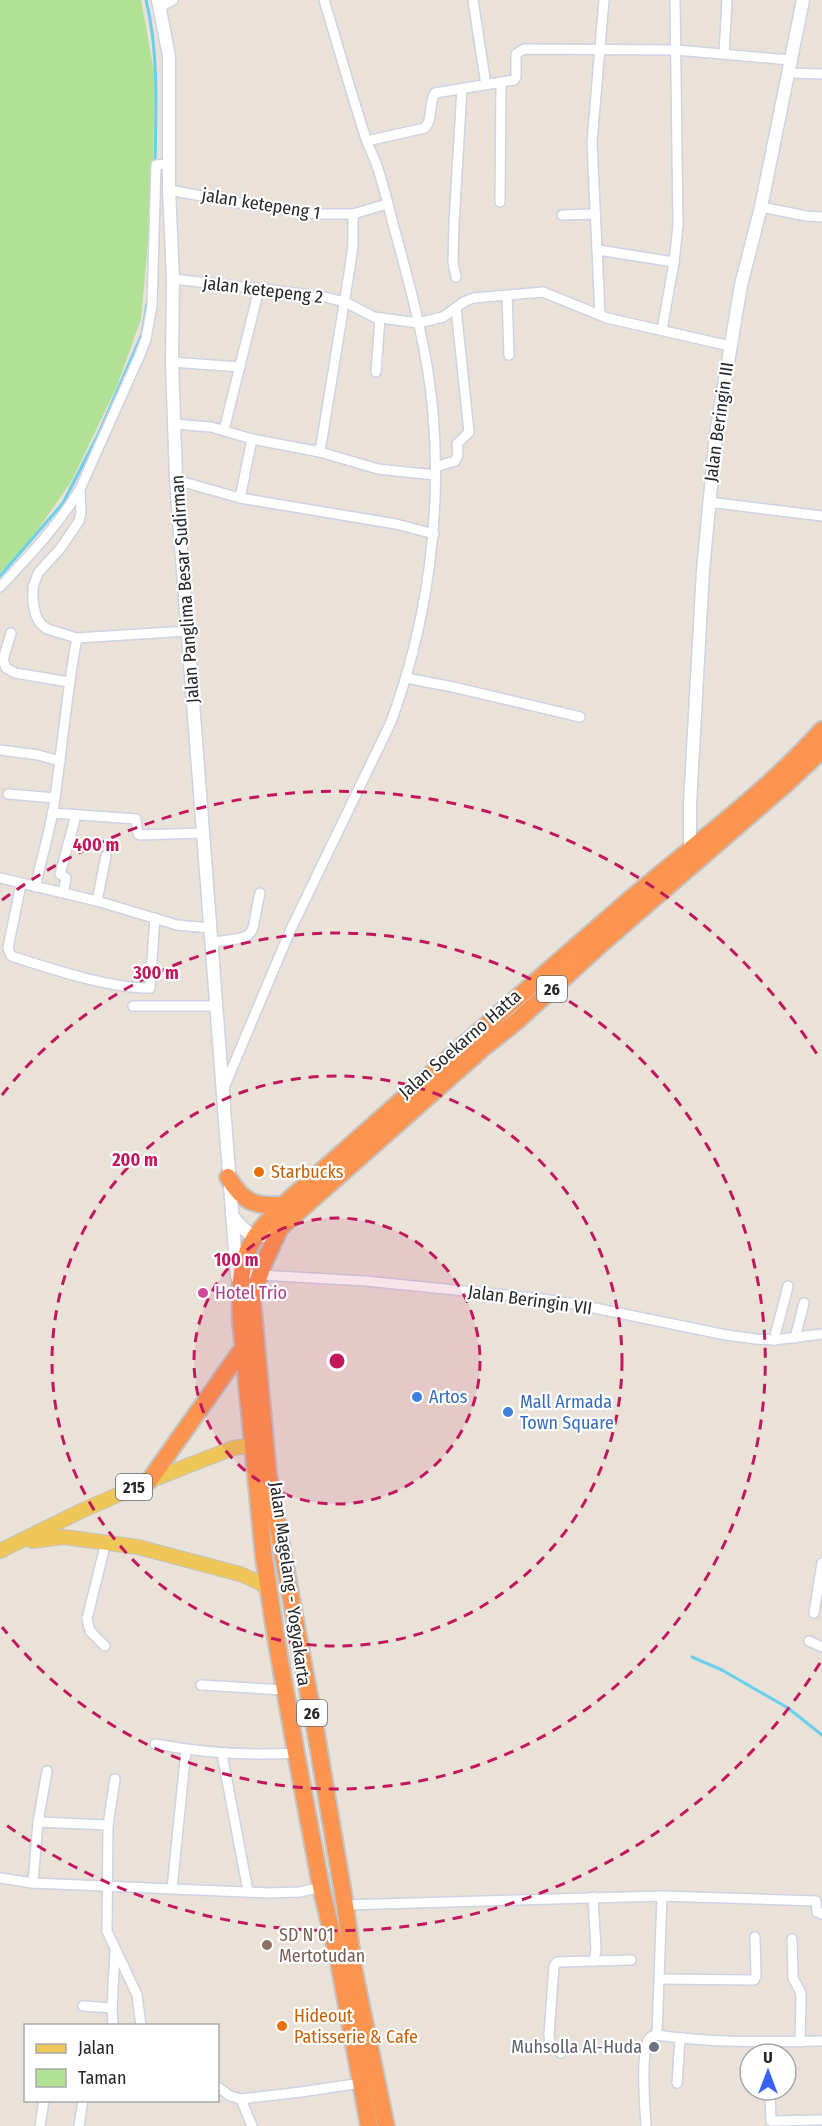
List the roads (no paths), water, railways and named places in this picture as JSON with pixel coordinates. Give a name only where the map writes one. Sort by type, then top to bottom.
[{"type":"highway","name":"Jalan Soekarno Hatta","points":[[691,858],[822,730]]},
{"type":"highway","name":"Jalan Soekarno Hatta","points":[[280,1228],[582,941],[691,858],[822,750]]},
{"type":"highway","name":"Jalan Soekarno Hatta","points":[[283,1205],[442,1075]]},
{"type":"highway","points":[[228,1177],[239,1193],[248,1200],[265,1206],[283,1205]]},
{"type":"highway","name":"26","points":[[246,1295],[246,1254],[256,1236],[283,1205]]},
{"type":"highway","name":"26","points":[[247,1273],[280,1228]]},
{"type":"highway","name":"Jalan Magelang - Yogyakarta","points":[[246,1295],[243,1348],[259,1444],[308,1688],[354,1971],[386,2126]]},
{"type":"highway","name":"Jalan Magelang - Yogyakarta","points":[[246,1295],[259,1444],[266,1573],[296,1753],[321,1887],[339,1963],[369,2126]]},
{"type":"highway","name":"215","points":[[149,1481],[243,1348]]},
{"type":"main road","name":"Jalan Beringin III","points":[[691,858],[690,804],[708,502],[716,434],[741,285],[761,207],[803,0]]},
{"type":"main road","name":"Jalan Panglima Besar Sudirman","points":[[159,3],[168,56],[176,480],[228,1177],[233,1217]]},
{"type":"main road","points":[[233,1217],[245,1230],[264,1238],[280,1228]]},
{"type":"main road","points":[[233,1217],[246,1254]]},
{"type":"main road","points":[[233,1217],[247,1273],[246,1295]]},
{"type":"main road","name":"215","points":[[0,1551],[149,1481],[233,1448],[259,1444]]},
{"type":"main road","points":[[81,1511],[80,1528],[91,1540]]},
{"type":"main road","name":"215","points":[[21,1542],[64,1537],[138,1547],[256,1580],[266,1588],[271,1604]]},
{"type":"main road","points":[[240,1574],[266,1573],[277,1565],[280,1544]]},
{"type":"street","points":[[159,3],[173,0]]},
{"type":"street","points":[[222,1092],[290,931],[391,722],[406,678],[428,579],[434,534],[435,471],[430,386],[418,323],[378,169],[367,141],[324,0]]},
{"type":"street","points":[[473,0],[486,85]]},
{"type":"street","points":[[600,315],[592,142],[604,0]]},
{"type":"street","points":[[662,330],[674,262],[678,202],[675,0]]},
{"type":"street","points":[[724,54],[727,0]]},
{"type":"street","points":[[367,141],[422,129],[429,124],[434,93],[516,79],[516,56],[520,50],[676,50],[790,60]]},
{"type":"street","points":[[788,73],[822,75]]},
{"type":"street","points":[[500,202],[501,83]]},
{"type":"street","points":[[456,277],[453,262],[454,222],[462,89]]},
{"type":"street","points":[[0,587],[44,540],[80,489],[146,339],[153,298],[156,165],[169,164]]},
{"type":"street","name":"jalan ketepeng 1","points":[[169,190],[284,210],[336,215],[353,214],[387,204]]},
{"type":"street","points":[[761,207],[822,217]]},
{"type":"street","points":[[320,452],[353,245],[353,214]]},
{"type":"street","points":[[562,215],[596,214]]},
{"type":"street","points":[[598,250],[674,262]]},
{"type":"street","name":"jalan ketepeng 2","points":[[173,279],[321,296],[345,302],[362,312],[380,318],[418,323],[437,320],[473,298],[548,293],[600,315],[730,346]]},
{"type":"street","points":[[224,430],[260,289]]},
{"type":"street","points":[[507,295],[509,355]]},
{"type":"street","points":[[174,424],[224,430],[252,439],[320,452],[378,469],[435,471],[455,461],[458,455],[457,444],[469,432],[456,308]]},
{"type":"street","points":[[376,372],[380,318]]},
{"type":"street","points":[[172,362],[240,367]]},
{"type":"street","points":[[240,498],[252,439]]},
{"type":"street","points":[[176,480],[240,498],[396,524],[434,534]]},
{"type":"street","points":[[80,489],[79,521],[60,549],[38,573],[33,588],[36,616],[47,629],[77,638],[188,631]]},
{"type":"street","points":[[708,502],[822,516]]},
{"type":"street","points":[[11,633],[2,670],[69,682]]},
{"type":"street","points":[[35,887],[55,798],[69,682],[77,638]]},
{"type":"street","points":[[406,678],[580,717]]},
{"type":"street","points":[[0,750],[38,755],[60,761]]},
{"type":"street","points":[[8,794],[55,798]]},
{"type":"street","points":[[52,813],[136,819],[140,835],[203,832]]},
{"type":"street","points":[[63,893],[66,878],[60,874],[76,816]]},
{"type":"street","points":[[97,901],[106,856]]},
{"type":"street","points":[[0,878],[97,901],[177,925],[210,928]]},
{"type":"street","points":[[21,884],[8,953],[11,956],[61,972],[149,988],[151,986],[155,918]]},
{"type":"street","points":[[212,942],[242,939],[249,936],[253,928],[260,893]]},
{"type":"street","points":[[133,1006],[216,1006]]},
{"type":"street","name":"Jalan Beringin VII","points":[[247,1273],[365,1281],[535,1298],[733,1336],[774,1340],[822,1334]]},
{"type":"street","points":[[774,1340],[788,1286]]},
{"type":"street","points":[[795,1338],[804,1303]]},
{"type":"street","points":[[105,1646],[90,1631],[87,1619],[106,1542]]},
{"type":"street","points":[[814,1612],[822,1567]]},
{"type":"street","points":[[809,1641],[822,1647]]},
{"type":"street","points":[[201,1685],[285,1690]]},
{"type":"street","points":[[155,1744],[222,1755],[296,1753]]},
{"type":"street","points":[[172,1889],[186,1750]]},
{"type":"street","points":[[222,1755],[248,1891]]},
{"type":"street","points":[[33,1883],[38,1822],[46,1771]]},
{"type":"street","points":[[115,1779],[108,1825],[106,1931],[137,1995],[141,2024]]},
{"type":"street","points":[[38,1822],[108,1825]]},
{"type":"street","points":[[0,1878],[33,1883],[284,1893],[321,1887]]},
{"type":"street","points":[[345,1905],[662,1896],[816,1901],[818,1912],[822,1914]]},
{"type":"street","points":[[657,2035],[662,1896]]},
{"type":"street","points":[[593,1898],[596,1949],[594,1960]]},
{"type":"street","points":[[659,1979],[754,1980],[756,1976],[755,1937]]},
{"type":"street","points":[[792,1939],[793,1978],[801,1996],[800,2042],[822,2041]]},
{"type":"street","points":[[113,2024],[112,2008],[117,1953]]},
{"type":"street","points":[[561,2053],[550,2043],[549,2035],[555,1963],[631,1960]]},
{"type":"street","points":[[83,2006],[112,2008]]},
{"type":"street","points":[[646,2126],[644,2063],[648,2040],[652,2035],[765,2042]]},
{"type":"street","points":[[677,2083],[680,2038]]},
{"type":"street","points":[[219,2088],[230,2096],[241,2098],[361,2083]]},
{"type":"street","points":[[241,2098],[252,2126]]},
{"type":"street","points":[[40,2126],[44,2102]]},
{"type":"street","points":[[79,2126],[83,2102]]},
{"type":"street","points":[[770,2102],[771,2121],[822,2120]]},
{"type":"waterway","points":[[146,0],[155,61],[155,163]]},
{"type":"waterway","points":[[0,576],[63,503],[98,435],[142,334],[148,298]]},
{"type":"waterway","points":[[692,1657],[722,1670],[788,1708],[822,1735]]},
{"type":"place","name":"Starbucks","points":[[259,1172]]},
{"type":"place","name":"Hotel Trio","points":[[203,1293]]},
{"type":"place","name":"Artos","points":[[417,1397]]},
{"type":"place","name":"Mall Armada Town Square","points":[[508,1412]]},
{"type":"place","name":"SD N 01 Mertotudan","points":[[267,1945]]},
{"type":"place","name":"Hideout Patisserie & Cafe","points":[[282,2026]]},
{"type":"place","name":"Muhsolla Al-Huda","points":[[654,2047]]}]
